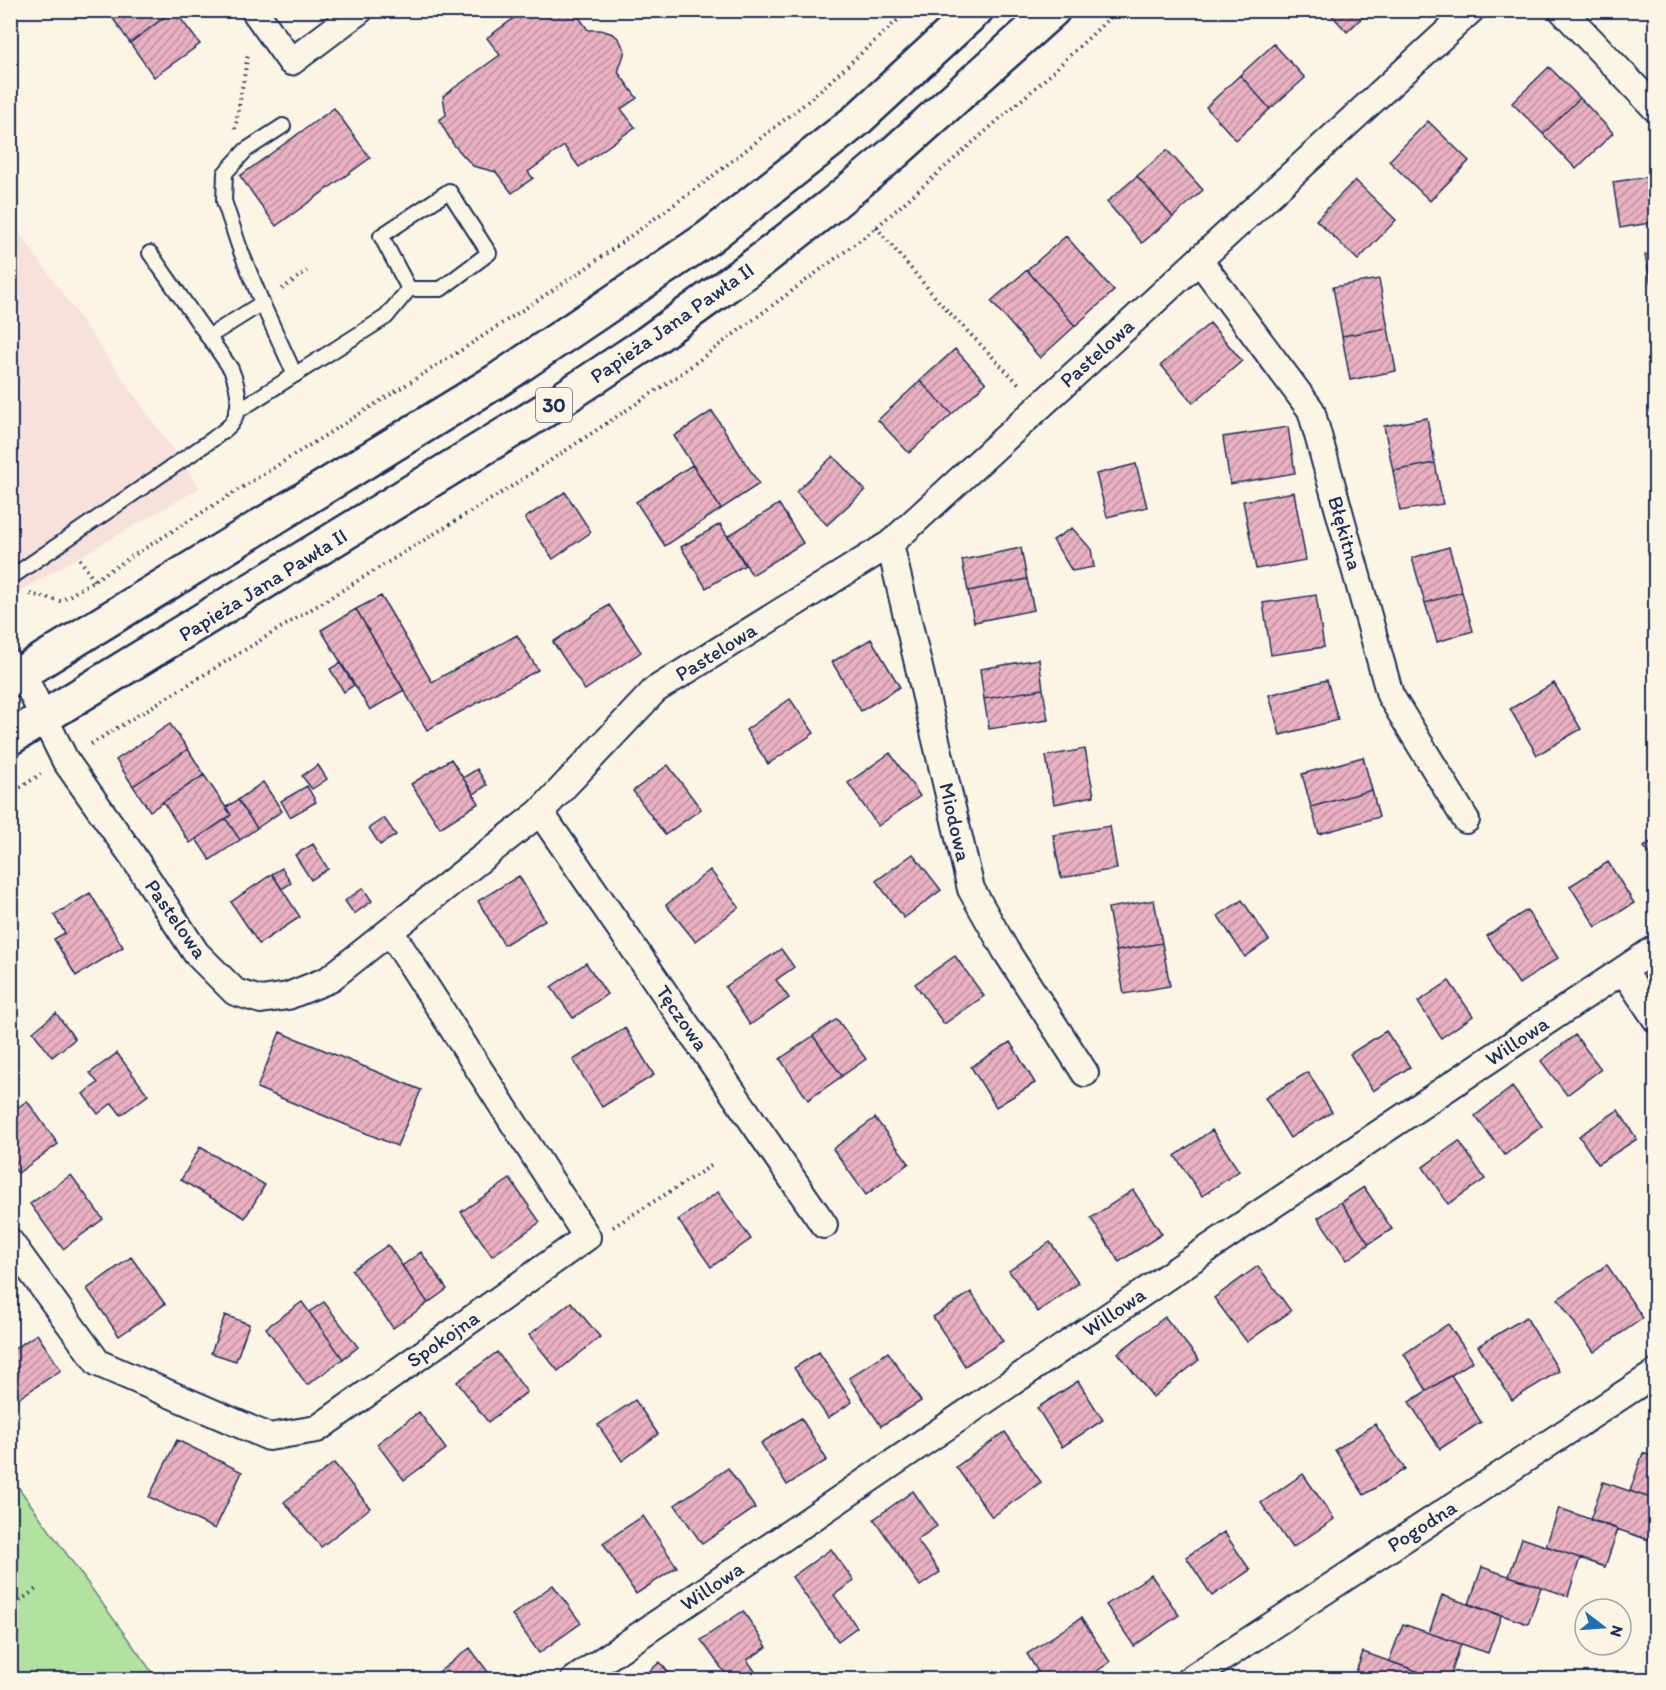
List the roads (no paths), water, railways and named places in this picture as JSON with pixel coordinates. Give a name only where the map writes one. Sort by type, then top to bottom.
[{"type":"main road","name":"30","points":[[14,669],[498,380],[708,238],[857,120],[975,10]]},
{"type":"main road","name":"Papieża Jana Pawła II","points":[[10,738],[550,407],[647,343],[830,207],[894,153],[1053,10]]},
{"type":"street","points":[[256,13],[291,62],[360,10]]},
{"type":"street","name":"Pastelowa","points":[[14,669],[45,717],[64,760],[132,855],[196,953],[235,992],[261,1000],[288,996],[328,980],[540,812],[655,690],[890,544],[1470,10]]},
{"type":"street","points":[[1562,10],[1656,109]]},
{"type":"street","name":"Błękitna","points":[[1199,260],[1311,410],[1390,695],[1466,820]]},
{"type":"street","name":"Miodowa","points":[[890,544],[971,889],[1006,951],[1085,1073]]},
{"type":"street","name":"Tęczowa","points":[[540,812],[824,1225]]},
{"type":"street","name":"Spokojna","points":[[10,1242],[98,1363],[269,1437],[317,1429],[587,1237],[390,932]]},
{"type":"street","name":"Willowa","points":[[574,1680],[1256,1215],[1656,948]]},
{"type":"street","points":[[1623,970],[1656,1019]]},
{"type":"street","name":"Pogodna","points":[[1189,1680],[1656,1373]]},
{"type":"lane","points":[[283,126],[243,154],[225,173],[225,201],[240,249],[295,375]]},
{"type":"lane","points":[[449,191],[489,253],[441,289],[409,289],[381,236],[449,191]]},
{"type":"lane","points":[[10,578],[213,439],[231,423],[236,412],[238,403],[236,381],[231,369],[150,254]]},
{"type":"lane","points":[[236,412],[386,317],[409,289]]},
{"type":"lane","points":[[208,337],[262,303]]}]
